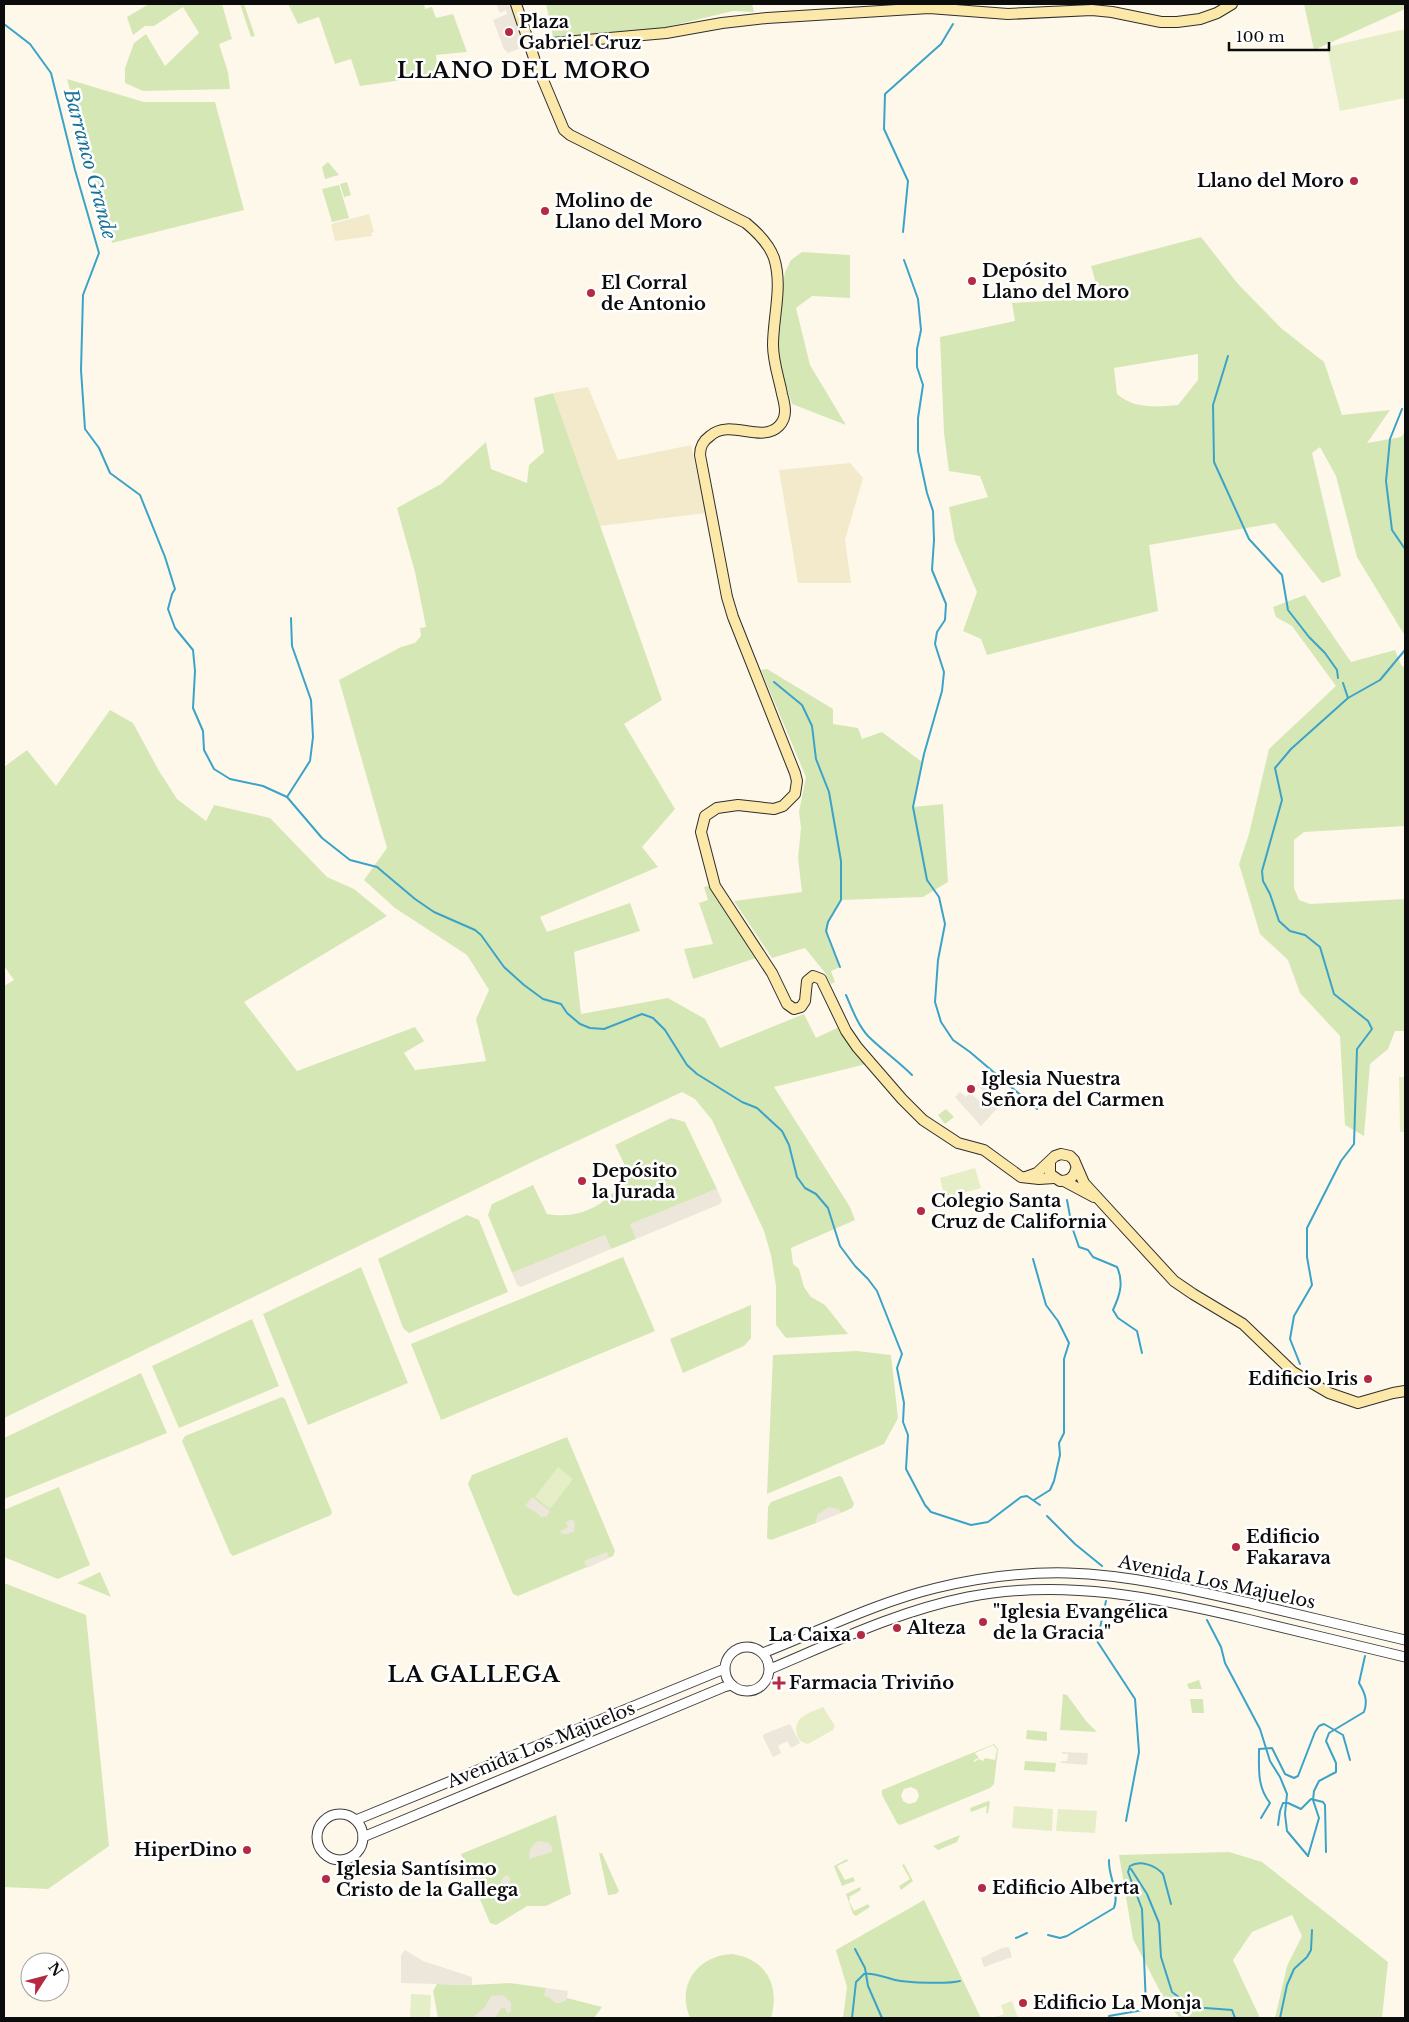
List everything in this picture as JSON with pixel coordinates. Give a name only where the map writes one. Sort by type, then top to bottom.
[{"type":"main road","points":[[516,4],[530,45],[564,130],[578,139],[746,223],[760,236],[774,258],[778,281],[773,345],[774,361],[786,407],[783,421],[771,431],[720,430],[705,440],[700,450],[700,455],[733,617],[795,773],[797,787],[792,799],[778,808],[727,805],[711,810],[705,816],[701,832],[715,886],[772,973],[787,1004],[794,1009],[801,1007],[804,1001],[807,981],[813,976],[821,979],[846,1031],[856,1047],[907,1104],[924,1120],[958,1144],[984,1150],[1015,1174],[1025,1178],[1059,1180],[1073,1177],[1076,1169]]},
{"type":"main road","points":[[530,45],[666,33],[722,23],[767,18],[929,8],[1008,14],[1092,10],[1161,22],[1177,22],[1200,19],[1217,13],[1232,4]]},
{"type":"main road","points":[[1025,1178],[1037,1172],[1055,1156],[1066,1154],[1074,1160],[1076,1169],[1084,1183],[1174,1281],[1243,1324],[1293,1372],[1330,1393],[1358,1403],[1405,1391]]},
{"type":"main road","points":[[1050,1162],[1050,1171],[1059,1180],[1097,1198]]},
{"type":"street","name":"Avenida Los Majuelos","points":[[763,1653],[897,1599],[935,1588],[968,1582],[1039,1574],[1068,1573],[1123,1577],[1222,1597],[1405,1640]]},
{"type":"street","name":"Avenida Los Majuelos","points":[[770,1669],[901,1614],[969,1597],[1034,1589],[1097,1591],[1141,1596],[1405,1657]]},
{"type":"street","points":[[1220,1613],[1222,1597]]},
{"type":"street","points":[[748,1646],[763,1653],[770,1669],[764,1684],[757,1689],[745,1692],[732,1685],[724,1669],[730,1654],[738,1648],[748,1646]]},
{"type":"street","name":"Avenida Los Majuelos","points":[[356,1820],[724,1669]]},
{"type":"street","name":"Avenida Los Majuelos","points":[[363,1837],[732,1685]]},
{"type":"street","points":[[340,1814],[356,1820],[363,1837],[359,1850],[353,1856],[336,1860],[323,1854],[317,1844],[316,1833],[322,1822],[329,1816],[340,1814]]},
{"type":"shaded area","name":"Plaza Gabriel Cruz","points":[[496,4],[511,4],[524,43],[521,48],[508,53],[504,49],[493,20],[507,14],[506,10],[500,13]]},
{"type":"shaded area","points":[[369,214],[374,232],[371,233],[372,236],[335,241],[331,224]]},
{"type":"shaded area","points":[[588,387],[618,460],[691,445],[706,513],[600,526],[553,393]]},
{"type":"shaded area","points":[[850,463],[863,478],[845,540],[851,583],[798,583],[779,470]]},
{"type":"shaded area","points":[[980,1082],[1002,1103],[981,1126],[955,1097],[960,1092],[966,1097],[970,1093],[983,1104],[990,1097],[977,1085]]},
{"type":"shaded area","points":[[717,1189],[722,1201],[720,1204],[636,1239],[630,1224]]},
{"type":"shaded area","points":[[605,1235],[611,1249],[521,1287],[517,1285],[512,1273]]},
{"type":"shaded area","points":[[532,1497],[550,1511],[546,1517],[543,1516],[542,1518],[525,1506]]},
{"type":"shaded area","points":[[829,1507],[838,1509],[841,1513],[816,1523],[818,1514]]},
{"type":"shaded area","points":[[572,1519],[575,1523],[574,1531],[562,1534],[560,1531],[568,1527],[566,1522]]},
{"type":"shaded area","points":[[607,1552],[609,1558],[587,1568],[584,1561]]},
{"type":"shaded area","points":[[790,1724],[800,1743],[791,1748],[787,1741],[778,1746],[781,1753],[773,1757],[763,1737],[764,1734]]},
{"type":"shaded area","points":[[1062,1752],[1088,1753],[1087,1765],[1061,1763],[1061,1761],[1067,1761],[1068,1754],[1062,1754]]},
{"type":"shaded area","points":[[536,1842],[549,1843],[552,1847],[552,1852],[529,1859],[530,1849]]},
{"type":"shaded area","points":[[506,1875],[510,1878],[509,1885],[505,1887],[503,1892],[506,1895],[510,1895],[513,1900],[508,1903],[502,1898],[499,1889],[502,1879]]},
{"type":"shaded area","points":[[1009,1947],[1012,1957],[984,1967],[981,1958],[1002,1948]]},
{"type":"shaded area","points":[[405,1950],[423,1961],[472,1977],[472,1985],[401,1983],[401,1955]]},
{"type":"shaded area","points":[[546,1988],[568,1991],[567,1998],[561,2003],[555,2003],[549,1997],[544,1996]]},
{"type":"shaded area","points":[[503,1995],[511,2002],[511,2012],[507,2013],[505,2008],[501,2008],[495,2018],[472,2018],[485,2007],[491,1996]]},
{"type":"green space","points":[[149,4],[222,4],[232,39],[219,44],[228,72],[230,89],[143,91],[125,83],[125,68],[134,43],[146,34],[165,66],[199,33],[183,7],[154,26],[145,26],[133,35],[127,17]]},
{"type":"green space","points":[[240,4],[244,4],[255,36],[251,37]]},
{"type":"green space","points":[[288,4],[424,4],[425,9],[432,7],[436,18],[453,14],[467,52],[436,55],[438,75],[360,86],[351,59],[335,64],[319,17],[298,24]]},
{"type":"green space","points":[[546,4],[752,4],[754,12],[733,11],[662,28],[553,37]]},
{"type":"green space","points":[[1304,4],[1405,4],[1405,9],[1314,50]]},
{"type":"green space","points":[[1405,29],[1405,98],[1340,111],[1327,47]]},
{"type":"green space","points":[[67,79],[144,102],[215,102],[244,210],[112,243]]},
{"type":"green space","points":[[328,162],[339,175],[325,179],[322,167]]},
{"type":"green space","points":[[347,182],[351,195],[344,197],[340,184]]},
{"type":"green space","points":[[339,185],[349,218],[332,222],[322,189]]},
{"type":"green space","points":[[1201,237],[1238,284],[1281,328],[1324,362],[1342,415],[1390,410],[1367,443],[1401,437],[1405,432],[1405,636],[1357,557],[1336,476],[1320,447],[1312,453],[1341,576],[1322,583],[1275,523],[1149,545],[1158,611],[987,655],[981,639],[963,631],[977,592],[955,541],[949,507],[988,497],[980,476],[949,471],[944,433],[940,337],[1015,321],[1012,303],[1100,298],[1091,266]],"holes":[[[1198,354],[1198,380],[1178,405],[1138,405],[1117,394],[1114,368]]]},
{"type":"green space","points":[[802,252],[850,255],[850,298],[812,296],[796,308],[810,365],[846,425],[792,404],[778,360],[779,305],[785,272],[791,260]]},
{"type":"green space","points":[[553,393],[662,700],[624,724],[675,809],[642,847],[658,867],[540,917],[547,932],[630,903],[640,931],[574,952],[581,1014],[668,998],[705,1019],[720,1048],[804,1014],[816,1038],[839,1027],[852,1049],[866,1064],[774,1087],[850,1207],[855,1220],[791,1248],[793,1264],[799,1269],[804,1287],[811,1297],[825,1305],[848,1334],[786,1338],[776,1325],[776,1286],[771,1255],[764,1231],[712,1120],[695,1099],[682,1092],[530,1163],[4,1418],[4,986],[14,980],[4,966],[4,767],[27,750],[56,786],[110,710],[133,723],[159,771],[177,799],[206,821],[214,805],[270,818],[327,877],[354,889],[387,916],[244,1002],[297,1071],[415,1027],[424,1041],[404,1053],[415,1070],[486,1061],[476,1019],[489,990],[467,955],[395,908],[364,880],[387,848],[339,680],[401,647],[415,643],[421,636],[420,628],[426,627],[415,572],[397,508],[441,484],[486,442],[491,469],[527,483],[529,465],[544,452],[534,398]]},
{"type":"green space","points":[[1305,595],[1351,662],[1395,650],[1401,665],[1405,668],[1405,826],[1304,832],[1294,840],[1294,888],[1299,900],[1310,904],[1405,899],[1405,1031],[1395,1031],[1388,1049],[1370,1064],[1364,1136],[1345,1125],[1340,1036],[1300,993],[1288,960],[1260,934],[1239,864],[1249,834],[1269,749],[1336,686],[1292,626],[1276,617],[1273,607]]},
{"type":"green space","points":[[767,669],[833,709],[833,724],[858,728],[862,739],[882,732],[922,762],[913,807],[943,804],[948,882],[923,897],[841,900],[834,910],[828,926],[829,940],[840,967],[831,971],[835,982],[831,984],[826,974],[805,948],[772,958],[734,901],[802,892],[798,858],[801,828],[799,812],[806,777],[761,670]]},
{"type":"green space","points":[[708,886],[756,958],[693,979],[684,949],[713,944],[699,903],[708,900],[704,887]]},
{"type":"green space","points":[[1399,1077],[1405,1077],[1405,1132],[1400,1132]]},
{"type":"green space","points":[[946,1109],[954,1117],[945,1124],[938,1115]]},
{"type":"green space","points":[[671,1118],[685,1122],[717,1189],[631,1224],[636,1239],[611,1249],[605,1235],[512,1273],[488,1215],[492,1204],[533,1185],[547,1214],[572,1214],[584,1212],[595,1207],[613,1192],[628,1172],[615,1145]]},
{"type":"green space","points":[[975,1168],[981,1188],[945,1198],[940,1178]]},
{"type":"green space","points":[[467,1215],[479,1220],[508,1292],[409,1333],[403,1328],[378,1259]]},
{"type":"green space","points":[[623,1257],[655,1331],[441,1420],[411,1344]]},
{"type":"green space","points":[[361,1267],[408,1383],[308,1425],[263,1314]]},
{"type":"green space","points":[[751,1305],[751,1338],[744,1346],[683,1373],[670,1339]]},
{"type":"green space","points":[[252,1319],[279,1386],[179,1428],[152,1366]]},
{"type":"green space","points":[[857,1351],[891,1355],[898,1418],[884,1444],[767,1494],[773,1355]]},
{"type":"green space","points":[[141,1373],[167,1433],[4,1499],[4,1438]]},
{"type":"green space","points":[[282,1397],[285,1399],[332,1512],[331,1515],[233,1556],[230,1553],[182,1441],[185,1436]]},
{"type":"green space","points":[[567,1437],[615,1551],[613,1556],[518,1596],[513,1594],[468,1484],[472,1475]]},
{"type":"green space","points":[[558,1467],[573,1479],[550,1509],[535,1497]]},
{"type":"green space","points":[[839,1476],[842,1477],[854,1504],[852,1508],[841,1513],[838,1509],[818,1514],[816,1523],[771,1540],[767,1538],[768,1507],[771,1502]]},
{"type":"green space","points":[[59,1487],[90,1565],[58,1579],[4,1557],[4,1510]]},
{"type":"green space","points":[[100,1572],[111,1597],[77,1583]]},
{"type":"green space","points":[[4,1583],[86,1615],[109,1846],[48,1889],[4,1887]]},
{"type":"green space","points":[[1199,1680],[1202,1689],[1189,1689],[1187,1684]]},
{"type":"green space","points":[[1063,1694],[1067,1695],[1086,1721],[1097,1732],[1060,1730]]},
{"type":"green space","points":[[1190,1699],[1203,1699],[1204,1713],[1192,1713]]},
{"type":"green space","points":[[823,1707],[835,1726],[833,1730],[808,1744],[802,1742],[799,1740],[796,1728],[797,1723],[804,1716]]},
{"type":"green space","points":[[1027,1730],[1047,1732],[1047,1741],[1026,1739]]},
{"type":"green space","points":[[994,1744],[998,1749],[994,1784],[990,1788],[900,1825],[897,1823],[882,1795],[882,1790]],"holes":[[[993,1745],[997,1749],[995,1760],[985,1758],[983,1761],[979,1759],[974,1762],[974,1760],[979,1758],[975,1753]],[[911,1787],[917,1790],[919,1796],[916,1802],[909,1804],[903,1801],[901,1795],[904,1789]]]},
{"type":"green space","points":[[1025,1761],[1056,1763],[1055,1772],[1024,1770]]},
{"type":"green space","points":[[988,1801],[990,1802],[988,1813],[986,1813],[987,1806],[971,1812],[970,1808]]},
{"type":"green space","points":[[1014,1806],[1053,1809],[1052,1831],[1012,1828]]},
{"type":"green space","points":[[1058,1809],[1097,1811],[1095,1833],[1056,1831]]},
{"type":"green space","points":[[556,1815],[571,1894],[546,1906],[527,1906],[496,1925],[490,1923],[461,1854]]},
{"type":"green space","points":[[960,1835],[957,1842],[938,1850],[933,1846]]},
{"type":"green space","points":[[1229,1852],[1262,1862],[1388,1962],[1382,2018],[1275,2018],[1287,1966],[1302,1936],[1292,1915],[1252,1932],[1233,1960],[1260,2018],[1180,2018],[1165,2001],[1133,1939],[1119,1855]]},
{"type":"green space","points":[[599,1853],[602,1853],[619,1891],[616,1894],[608,1895]]},
{"type":"green space","points":[[847,1859],[848,1861],[837,1866],[845,1880],[853,1877],[855,1881],[842,1886],[834,1866]]},
{"type":"green space","points":[[904,1864],[913,1881],[901,1890],[899,1886],[910,1879],[902,1865]]},
{"type":"green space","points":[[860,1887],[861,1890],[849,1897],[854,1911],[868,1904],[870,1907],[856,1916],[853,1914],[846,1894]]},
{"type":"green space","points":[[924,1900],[981,2018],[843,2018],[847,1987],[836,1950]]},
{"type":"green space","points":[[732,1954],[754,1962],[768,1976],[774,1995],[771,2018],[690,2018],[686,2006],[686,1994],[693,1974],[709,1960]]},
{"type":"green space","points":[[510,1983],[546,1988],[545,1996],[564,2001],[567,1998],[602,2007],[594,2018],[438,2018],[433,1991],[437,1984]]},
{"type":"green space","points":[[411,1994],[431,1995],[430,2018],[410,2018]]},
{"type":"green space","points":[[1012,2001],[1018,2018],[992,2018],[1004,2014],[1001,2005]]},
{"type":"waterway","name":"Barranco Grande","points":[[4,24],[30,44],[51,73],[75,170],[99,253],[83,295],[81,370],[85,429],[99,448],[110,473],[140,495],[165,557],[175,589],[168,609],[175,628],[193,650],[195,671],[193,708],[203,731],[204,750],[214,769],[230,779],[263,786],[287,797],[322,838],[350,860],[377,867],[415,899],[434,912],[475,930],[481,935],[504,967],[524,985],[543,999],[561,1004],[567,1013],[580,1024],[590,1028],[604,1029],[642,1014],[653,1018],[665,1030],[687,1065],[697,1074],[742,1102],[757,1108],[782,1131],[789,1145],[797,1177],[805,1188],[816,1194],[828,1208],[840,1246],[877,1291],[902,1354],[897,1368],[904,1403],[903,1422],[908,1435],[906,1469],[925,1505],[931,1512],[971,1525],[988,1522],[1021,1497],[1027,1496],[1040,1505]]},
{"type":"waterway","points":[[903,232],[908,181],[884,129],[885,94],[941,44],[953,24]]},
{"type":"waterway","points":[[904,260],[918,299],[921,330],[917,349],[917,367],[923,385],[918,418],[918,451],[933,511],[932,570],[946,604],[945,620],[937,632],[935,644],[944,672],[942,691],[924,754],[913,807],[927,880],[939,897],[945,924],[938,960],[935,1002],[941,1022],[953,1040],[970,1052],[1037,1109]]},
{"type":"waterway","points":[[1228,356],[1213,405],[1214,462],[1249,539],[1282,575],[1288,610],[1309,637],[1325,653],[1337,670],[1338,678]]},
{"type":"waterway","points":[[1402,409],[1390,439],[1386,481],[1392,530],[1405,549]]},
{"type":"waterway","points":[[287,797],[310,761],[313,737],[311,700],[292,646],[291,618]]},
{"type":"waterway","points":[[1348,698],[1380,680],[1405,650]]},
{"type":"waterway","points":[[774,682],[802,705],[812,726],[816,759],[829,792],[841,861],[841,900],[828,922],[826,931],[840,967]]},
{"type":"waterway","points":[[1300,1364],[1290,1339],[1294,1316],[1312,1285],[1307,1257],[1307,1228],[1341,1161],[1354,1144],[1357,1049],[1372,1029],[1368,1021],[1334,994],[1320,947],[1305,935],[1290,931],[1279,921],[1270,894],[1263,881],[1262,871],[1282,800],[1275,768],[1291,749],[1348,698],[1343,683]]},
{"type":"waterway","points":[[846,995],[864,1032],[912,1075]]},
{"type":"waterway","points":[[1067,1200],[1072,1227],[1079,1247],[1088,1250],[1093,1257],[1117,1267],[1121,1283],[1118,1299],[1113,1310],[1118,1318],[1137,1331],[1142,1353]]},
{"type":"waterway","points":[[1033,1259],[1046,1305],[1058,1321],[1069,1343],[1064,1359],[1064,1433],[1059,1443],[1060,1455],[1050,1490],[1034,1500]]},
{"type":"waterway","name":"Barranco Grande","points":[[1047,1516],[1075,1544],[1102,1566]]},
{"type":"waterway","name":"Barranco Grande","points":[[1106,1601],[1097,1641],[1135,1699],[1139,1752],[1126,1821]]},
{"type":"waterway","points":[[1207,1620],[1221,1647],[1225,1663],[1260,1729],[1270,1761],[1280,1777],[1287,1794],[1285,1814],[1287,1831],[1308,1856]]},
{"type":"waterway","points":[[1308,1856],[1319,1818],[1313,1800],[1314,1791],[1319,1781],[1336,1772],[1336,1763],[1326,1741],[1329,1733],[1364,1712],[1365,1697],[1359,1683],[1365,1656]]},
{"type":"waterway","points":[[1261,1818],[1270,1803],[1261,1784],[1259,1749],[1272,1748],[1285,1774],[1294,1778],[1298,1776],[1315,1732],[1319,1726],[1324,1724],[1343,1735],[1350,1760]]},
{"type":"waterway","points":[[1278,1825],[1283,1803],[1288,1803],[1301,1809],[1311,1799],[1323,1802],[1325,1805],[1326,1852]]},
{"type":"waterway","points":[[1048,1935],[1060,1938],[1067,1936],[1114,1908],[1116,1896],[1109,1860]]},
{"type":"waterway","points":[[1109,2016],[1143,2010],[1146,2006],[1142,1909],[1128,1872],[1130,1866],[1138,1863],[1152,1866],[1160,1871],[1163,1874],[1171,1904]]},
{"type":"waterway","name":"Barranco Grande","points":[[1131,1869],[1147,1894],[1159,1923],[1161,1957],[1172,1992],[1192,2007],[1232,2010],[1235,2018]]},
{"type":"waterway","points":[[1280,2018],[1287,1985],[1294,1969],[1307,1957],[1311,1950],[1312,1930]]},
{"type":"waterway","points":[[1016,1938],[1027,1933]]},
{"type":"waterway","points":[[855,1949],[865,1968],[868,1986],[882,2018]]},
{"type":"waterway","points":[[852,2018],[856,1982],[864,1974],[876,1974],[909,1982],[938,1983],[960,1981]]},
{"type":"place","name":"Plaza Gabriel Cruz","points":[[509,32]]},
{"type":"place","name":"Llano del Moro","points":[[1354,181]]},
{"type":"place","name":"Molino de Llano del Moro","points":[[545,211]]},
{"type":"place","name":"Depósito Llano del Moro","points":[[972,281]]},
{"type":"place","name":"El Corral de Antonio","points":[[591,293]]},
{"type":"place","name":"Iglesia Nuestra Señora del Carmen","points":[[971,1089]]},
{"type":"place","name":"Depósito la Jurada","points":[[582,1181]]},
{"type":"place","name":"Colegio Santa Cruz de California","points":[[921,1211]]},
{"type":"place","name":"Edificio Iris","points":[[1368,1379]]},
{"type":"place","name":"Edificio Fakarava","points":[[1236,1547]]},
{"type":"place","name":"\"Iglesia Evangélica de la Gracia\"","points":[[983,1622]]},
{"type":"place","name":"Alteza","points":[[897,1628]]},
{"type":"place","name":"La Caixa","points":[[861,1635]]},
{"type":"place","name":"Farmacia Triviño","points":[[779,1683]]},
{"type":"place","name":"HiperDino","points":[[247,1850]]},
{"type":"place","name":"Iglesia Santísimo Cristo de la Gallega","points":[[326,1879]]},
{"type":"place","name":"Edificio Alberta","points":[[982,1888]]},
{"type":"place","name":"Edificio La Monja","points":[[1023,2003]]},
{"type":"district","name":"LLANO DEL MORO","points":[[524,70]]},
{"type":"district","name":"LA GALLEGA","points":[[474,1674]]}]
